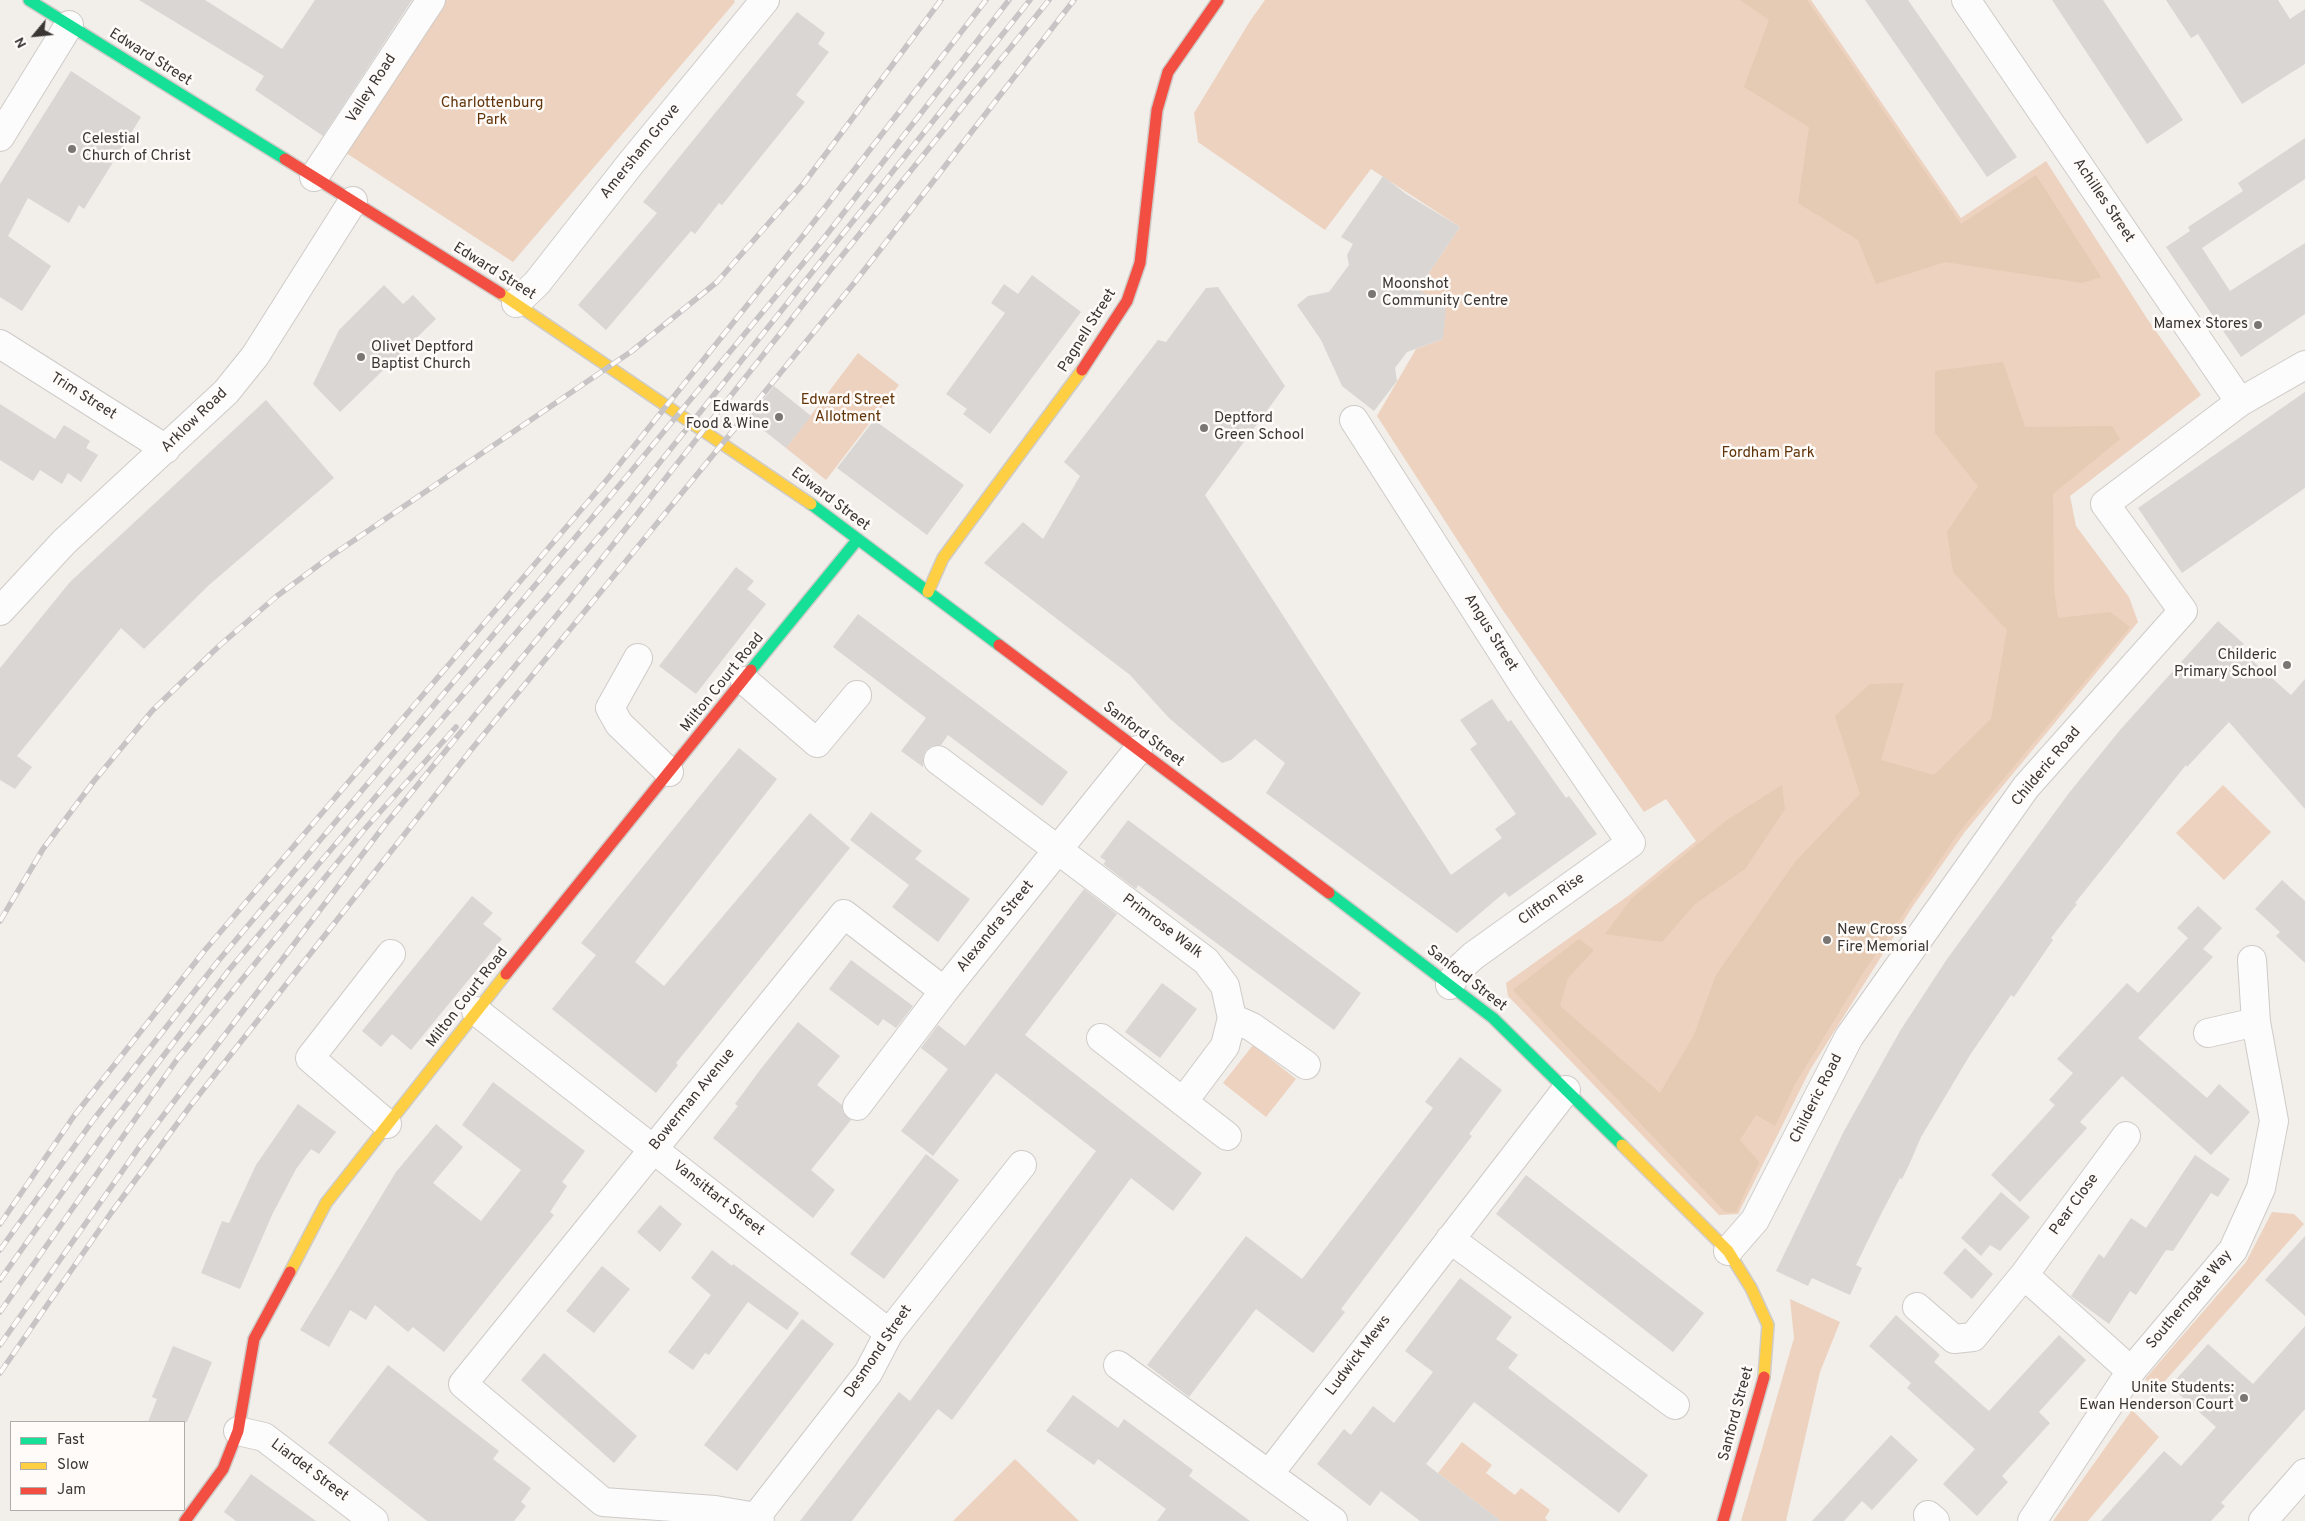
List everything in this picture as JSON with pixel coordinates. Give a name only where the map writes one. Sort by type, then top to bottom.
[{"type":"street","name":"Edward Street","points":[[29,0],[516,303],[802,497],[928,592]]},
{"type":"street","name":"Valley Road","points":[[314,178],[430,0]]},
{"type":"street","name":"Amersham Grove","points":[[516,303],[537,283],[631,163],[765,0]]},
{"type":"street","name":"Pagnell Street","points":[[928,592],[943,558],[1088,361],[1127,301],[1140,263],[1157,110],[1168,72],[1218,0]]},
{"type":"street","name":"Achilles Street","points":[[1966,0],[2240,402]]},
{"type":"street","points":[[0,137],[69,25]]},
{"type":"street","name":"Arklow Road","points":[[0,611],[64,542],[226,392],[255,356],[353,201]]},
{"type":"street","name":"Trim Street","points":[[0,344],[166,449]]},
{"type":"street","name":"Childeric Road","points":[[1728,1251],[1755,1220],[1849,1037],[2026,787],[2183,611],[2105,504],[2240,402],[2305,365]]},
{"type":"street","name":"Angus Street","points":[[1354,420],[1524,686],[1631,843]]},
{"type":"street","name":"Milton Court Road","points":[[185,1521],[223,1470],[238,1431],[254,1339],[326,1203],[476,1010],[745,681],[858,539]]},
{"type":"street","name":"Sanford Street","points":[[928,592],[1493,1018],[1728,1251],[1751,1288],[1768,1325],[1766,1369],[1723,1521]]},
{"type":"street","points":[[638,658],[610,708],[619,724],[669,772]]},
{"type":"street","points":[[745,681],[817,743],[857,695]]},
{"type":"street","name":"Alexandra Street","points":[[857,1106],[944,991],[1138,750]]},
{"type":"street","name":"Primrose Walk","points":[[938,760],[1206,961],[1225,986],[1232,1018],[1225,1046],[1183,1102]]},
{"type":"street","name":"Clifton Rise","points":[[1450,985],[1459,969],[1473,956],[1631,843]]},
{"type":"street","name":"Bowerman Avenue","points":[[463,1384],[844,914],[944,991]]},
{"type":"street","points":[[387,1124],[310,1058],[391,954]]},
{"type":"street","name":"Southerngate Way","points":[[2032,1521],[2131,1371],[2233,1250],[2261,1188],[2274,1121],[2256,1022],[2252,960]]},
{"type":"street","name":"Vansittart Street","points":[[476,1010],[889,1333]]},
{"type":"street","points":[[1232,1018],[1252,1027],[1306,1065]]},
{"type":"street","points":[[2208,1033],[2256,1022]]},
{"type":"street","points":[[1101,1038],[1227,1136]]},
{"type":"street","name":"Ludwick Mews","points":[[1269,1474],[1566,1090]]},
{"type":"street","name":"Pear Close","points":[[1917,1307],[1954,1339],[1973,1336],[2024,1275],[2126,1136]]},
{"type":"street","name":"Desmond Street","points":[[463,1384],[603,1502],[715,1510],[758,1519],[868,1373],[889,1333],[1022,1165]]},
{"type":"street","points":[[1450,1239],[1674,1405]]},
{"type":"street","points":[[2024,1275],[2131,1371]]},
{"type":"street","points":[[1118,1365],[1333,1521]]},
{"type":"street","name":"Liardet Street","points":[[238,1431],[264,1437],[374,1521]]},
{"type":"street","points":[[2263,1521],[2305,1473]]},
{"type":"green space","name":"Charlottenburg Park","points":[[425,0],[734,0],[735,2],[513,262],[337,147]]},
{"type":"green space","name":"Fordham Park","points":[[1265,0],[1811,0],[1961,218],[2046,161],[2148,320],[2201,395],[2070,496],[2076,526],[2129,597],[2138,622],[1964,833],[1913,906],[1810,1070],[1738,1214],[1719,1215],[1508,996],[1506,983],[1628,896],[1696,841],[1666,799],[1644,812],[1502,609],[1377,416],[1416,349],[1443,339],[1418,289],[1460,227],[1371,169],[1325,230],[1198,142],[1194,113],[1250,21]]},
{"type":"green space","name":"Edward Street Allotment","points":[[858,353],[899,385],[826,480],[786,448]]},
{"type":"green space","points":[[2223,785],[2271,832],[2224,880],[2176,833]]},
{"type":"green space","points":[[1253,1045],[1296,1079],[1266,1117],[1223,1083]]},
{"type":"green space","points":[[2272,1212],[2294,1214],[2304,1224],[2157,1390],[2145,1379],[2246,1262]]},
{"type":"green space","points":[[1790,1299],[1840,1322],[1820,1372],[1786,1521],[1741,1521],[1794,1338]]},
{"type":"green space","points":[[2132,1410],[2159,1437],[2088,1521],[2053,1521]]},
{"type":"green space","points":[[1462,1442],[1492,1465],[1486,1473],[1515,1495],[1521,1488],[1550,1510],[1545,1518],[1548,1521],[1501,1521],[1438,1473]]},
{"type":"green space","points":[[1015,1459],[1079,1521],[953,1521]]},
{"type":"shaded area","points":[[1740,0],[1807,0],[1961,224],[2036,175],[2101,277],[2082,283],[1945,262],[1876,284],[1858,240],[1798,203],[1809,127],[1744,87],[1769,20]]},
{"type":"shaded area","points":[[2003,362],[2025,427],[2112,426],[2120,439],[2053,494],[2054,588],[2058,618],[2110,612],[2130,627],[1959,832],[1865,970],[1795,1084],[1775,1126],[1756,1115],[1740,1140],[1759,1162],[1736,1212],[1725,1212],[1513,990],[1579,939],[1594,950],[1568,978],[1560,1006],[1660,1093],[1694,1035],[1716,975],[1795,862],[1860,794],[1835,716],[1870,684],[1904,683],[1881,760],[1934,775],[1991,719],[2007,630],[1953,572],[1947,532],[1978,486],[1935,433],[1935,371]]},
{"type":"shaded area","points":[[1782,785],[1785,809],[1745,869],[1695,904],[1662,942],[1605,934],[1632,898],[1727,820]]},
{"type":"building","points":[[139,0],[205,0],[282,49],[315,0],[412,0],[323,136],[255,90],[264,76]]},
{"type":"building","points":[[1865,0],[1908,0],[2017,157],[1987,177]]},
{"type":"building","points":[[2052,0],[2103,0],[2183,120],[2147,144]]},
{"type":"building","points":[[2166,0],[2278,0],[2290,19],[2305,9],[2305,64],[2242,104],[2198,34],[2191,38]]},
{"type":"building","points":[[797,12],[825,33],[818,44],[829,52],[796,95],[805,102],[722,205],[719,203],[695,234],[691,231],[606,330],[578,305],[657,213],[643,202]]},
{"type":"building","name":"Celestial Church of Christ","points":[[71,71],[141,117],[84,209],[79,205],[69,223],[28,198],[8,236],[51,266],[22,311],[0,297],[0,184]]},
{"type":"building","points":[[2305,138],[2305,179],[2202,248],[2230,291],[2305,243],[2305,314],[2241,357],[2166,247],[2190,231],[2188,227],[2243,191],[2238,183]]},
{"type":"building","name":"Moonshot Community Centre","points":[[1383,176],[1406,194],[1460,227],[1418,289],[1446,308],[1443,339],[1407,352],[1395,368],[1397,381],[1374,411],[1342,386],[1321,340],[1297,305],[1308,296],[1329,292],[1349,265],[1347,255],[1353,244],[1341,237]]},
{"type":"building","points":[[1032,275],[1081,312],[990,434],[963,414],[967,409],[946,394],[1005,313],[991,303],[1004,284],[1018,294]]},
{"type":"building","name":"Olivet Deptford Baptist Church","points":[[384,285],[403,304],[413,295],[436,319],[340,412],[313,384],[339,330]]},
{"type":"building","points":[[1218,287],[1285,386],[1205,495],[1451,875],[1502,838],[1495,829],[1516,814],[1470,749],[1477,744],[1460,720],[1492,699],[1508,722],[1511,720],[1566,798],[1569,796],[1597,834],[1509,897],[1505,892],[1457,933],[1266,793],[1285,763],[1255,739],[1231,760],[1222,763],[1169,718],[1130,675],[984,563],[1023,522],[1043,539],[1080,476],[1064,462],[1158,340],[1166,342],[1206,288]]},
{"type":"building","name":"Edwards Food & Wine","points":[[774,386],[811,416],[786,448],[748,418]]},
{"type":"building","points":[[2305,392],[2305,488],[2182,573],[2138,508]]},
{"type":"building","points":[[266,400],[334,478],[209,585],[144,649],[121,628],[17,756],[32,767],[15,789],[0,780],[0,668],[70,582]]},
{"type":"building","points":[[0,404],[55,439],[64,425],[90,441],[86,448],[98,455],[81,482],[68,473],[62,484],[40,470],[33,481],[0,460]]},
{"type":"building","points":[[874,420],[964,485],[927,535],[837,468]]},
{"type":"building","points":[[736,567],[754,581],[747,589],[766,604],[696,694],[659,666]]},
{"type":"building","points":[[858,614],[1068,772],[1042,806],[948,735],[941,745],[932,746],[926,750],[923,758],[923,767],[901,751],[926,718],[833,647]]},
{"type":"building","points":[[2218,621],[2244,644],[2239,649],[2291,695],[2305,679],[2305,809],[2229,722],[2187,767],[2186,765],[2075,903],[2077,904],[2051,938],[2053,940],[2014,997],[2011,995],[1970,1055],[1921,1137],[1902,1179],[1900,1178],[1880,1216],[1856,1265],[1862,1268],[1850,1295],[1812,1278],[1808,1286],[1776,1271],[1844,1131],[1900,1031],[1947,959],[2069,793],[2120,730]]},
{"type":"building","points":[[739,748],[777,779],[635,962],[664,986],[810,813],[850,848],[676,1063],[678,1065],[656,1093],[552,1009],[596,955],[581,943]]},
{"type":"building","points":[[871,812],[922,851],[915,859],[970,899],[938,942],[892,907],[909,885],[850,840]]},
{"type":"building","points":[[1128,820],[1361,993],[1334,1030],[1138,885],[1136,889],[1103,864],[1106,861],[1100,857]]},
{"type":"building","points":[[2282,880],[2305,901],[2305,963],[2276,936],[2280,932],[2255,909]]},
{"type":"building","points":[[1084,889],[1117,914],[1025,1035],[1202,1173],[1173,1211],[1131,1178],[952,1420],[938,1409],[852,1521],[800,1521],[899,1392],[910,1401],[1096,1151],[996,1073],[933,1156],[901,1131],[948,1069],[921,1048],[938,1025],[965,1046]]},
{"type":"building","points":[[472,896],[493,913],[483,924],[502,939],[411,1050],[392,1034],[381,1047],[362,1031]]},
{"type":"building","points":[[2198,906],[2222,928],[2203,949],[2213,957],[2138,1038],[2207,1098],[2219,1084],[2250,1112],[2211,1155],[2122,1076],[2080,1122],[2087,1128],[2020,1202],[1991,1175],[2055,1105],[2049,1100],[2073,1073],[2057,1059],[2127,983],[2138,993],[2188,938],[2177,928]]},
{"type":"building","points":[[851,960],[913,1006],[896,1028],[883,1019],[878,1026],[829,989]]},
{"type":"building","points":[[1162,983],[1197,1009],[1160,1058],[1125,1032]]},
{"type":"building","points":[[798,1022],[840,1056],[817,1085],[842,1105],[843,1112],[851,1120],[811,1170],[835,1190],[813,1218],[713,1138],[738,1106],[735,1104]]},
{"type":"building","points":[[1460,1057],[1502,1090],[1469,1134],[1472,1136],[1341,1309],[1345,1312],[1313,1353],[1256,1309],[1189,1397],[1147,1365],[1246,1236],[1302,1279],[1433,1108],[1425,1102]]},
{"type":"building","points":[[493,1082],[585,1151],[562,1182],[567,1186],[550,1212],[554,1215],[444,1352],[413,1327],[408,1332],[375,1305],[366,1320],[350,1310],[329,1347],[300,1330],[396,1172],[436,1124],[463,1147],[433,1183],[481,1221],[521,1170],[462,1125]]},
{"type":"building","points":[[298,1104],[336,1132],[319,1154],[311,1149],[296,1169],[272,1215],[240,1289],[201,1273],[222,1221],[229,1223],[256,1165]]},
{"type":"building","points":[[926,1154],[959,1180],[884,1279],[850,1254]]},
{"type":"building","points":[[2195,1155],[2230,1179],[2218,1197],[2211,1193],[2173,1251],[2166,1250],[2136,1295],[2130,1291],[2109,1324],[2071,1296],[2099,1254],[2104,1258],[2131,1218],[2146,1228]]},
{"type":"building","points":[[1526,1175],[1704,1313],[1673,1352],[1496,1214]]},
{"type":"building","points":[[2001,1192],[2030,1217],[2000,1251],[1990,1245],[1981,1256],[1961,1238]]},
{"type":"building","points":[[660,1205],[682,1224],[660,1252],[637,1232]]},
{"type":"building","points":[[2305,1236],[2305,1316],[2265,1280]]},
{"type":"building","points":[[1965,1248],[1993,1274],[1972,1299],[1943,1273]]},
{"type":"building","points":[[712,1250],[799,1313],[787,1330],[748,1302],[709,1355],[705,1353],[693,1370],[668,1352],[711,1295],[691,1278]]},
{"type":"building","points":[[602,1266],[630,1289],[594,1333],[566,1311]]},
{"type":"building","points":[[1460,1278],[1512,1317],[1496,1339],[1518,1355],[1508,1368],[1648,1475],[1619,1513],[1474,1402],[1426,1464],[1501,1521],[1420,1521],[1381,1491],[1370,1506],[1317,1464],[1344,1429],[1351,1435],[1373,1406],[1394,1423],[1433,1372],[1405,1351]]},
{"type":"building","points":[[1896,1315],[1940,1355],[1934,1362],[1989,1411],[2059,1335],[2086,1360],[2039,1412],[2050,1423],[2002,1476],[2008,1482],[1977,1516],[1943,1484],[1975,1449],[1907,1388],[1911,1383],[1869,1346]]},
{"type":"building","points":[[802,1319],[834,1344],[737,1471],[704,1445]]},
{"type":"building","points":[[2305,1326],[2305,1409],[2221,1503],[2225,1506],[2211,1521],[2101,1521],[2164,1451],[2181,1466],[2216,1427],[2170,1386],[2208,1344],[2253,1384]]},
{"type":"building","points":[[173,1346],[212,1362],[187,1422],[148,1421],[157,1399],[152,1397]]},
{"type":"building","points":[[544,1353],[637,1436],[614,1463],[521,1380]]},
{"type":"building","points":[[388,1365],[499,1451],[493,1459],[531,1488],[521,1502],[526,1506],[514,1521],[427,1521],[328,1443]]},
{"type":"building","points":[[1073,1395],[1118,1428],[1124,1419],[1193,1470],[1189,1476],[1250,1521],[1157,1521],[1166,1509],[1098,1459],[1094,1465],[1046,1431]]},
{"type":"building","points":[[1891,1435],[1918,1460],[1872,1510],[1862,1501],[1844,1521],[1812,1521]]},
{"type":"building","points":[[251,1474],[316,1521],[236,1521],[224,1512]]},
{"type":"railway","points":[[0,921],[43,849],[94,781],[152,711],[219,646],[277,596],[331,556],[632,351],[717,282],[804,183],[941,0]]},
{"type":"railway","points":[[0,1224],[74,1116],[205,950],[610,476],[806,232],[986,0]]},
{"type":"railway","points":[[0,1250],[94,1119],[219,960],[628,475],[824,238],[1009,0]]},
{"type":"railway","points":[[0,1280],[106,1131],[229,970],[625,506],[1030,0]]},
{"type":"railway","points":[[0,1345],[140,1146],[384,826],[570,599],[828,273],[1049,0]]},
{"type":"railway","points":[[0,1373],[111,1213],[191,1105],[471,750],[855,282],[1074,0]]},
{"type":"railway","points":[[0,1312],[178,1058],[363,831],[456,727]]},
{"type":"traffic: fast","points":[[29,0],[285,159]]},
{"type":"traffic: fast","points":[[811,504],[999,645]]},
{"type":"traffic: fast","points":[[751,670],[858,539]]},
{"type":"traffic: fast","points":[[1329,893],[1493,1018],[1622,1145]]},
{"type":"traffic: slow","points":[[500,293],[811,504]]},
{"type":"traffic: slow","points":[[928,592],[943,558],[1082,370]]},
{"type":"traffic: slow","points":[[290,1272],[326,1203],[506,974]]},
{"type":"traffic: slow","points":[[1622,1145],[1728,1251],[1751,1288],[1768,1325],[1764,1377]]},
{"type":"traffic: jam","points":[[1082,370],[1127,301],[1140,263],[1157,110],[1168,72],[1218,0]]},
{"type":"traffic: jam","points":[[285,159],[500,293]]},
{"type":"traffic: jam","points":[[999,645],[1329,893]]},
{"type":"traffic: jam","points":[[506,974],[751,670]]},
{"type":"traffic: jam","points":[[185,1521],[223,1469],[238,1431],[254,1339],[290,1272]]},
{"type":"traffic: jam","points":[[1723,1521],[1764,1377]]},
{"type":"place","name":"Celestial Church of Christ","points":[[72,149]]},
{"type":"place","name":"Moonshot Community Centre","points":[[1372,294]]},
{"type":"place","name":"Mamex Stores","points":[[2258,325]]},
{"type":"place","name":"Olivet Deptford Baptist Church","points":[[361,357]]},
{"type":"place","name":"Edwards Food & Wine","points":[[779,417]]},
{"type":"place","name":"Deptford Green School","points":[[1204,428]]},
{"type":"place","name":"Childeric Primary School","points":[[2287,665]]},
{"type":"place","name":"New Cross Fire Memorial","points":[[1827,940]]},
{"type":"place","name":"Unite Students: Ewan Henderson Court","points":[[2244,1398]]}]
